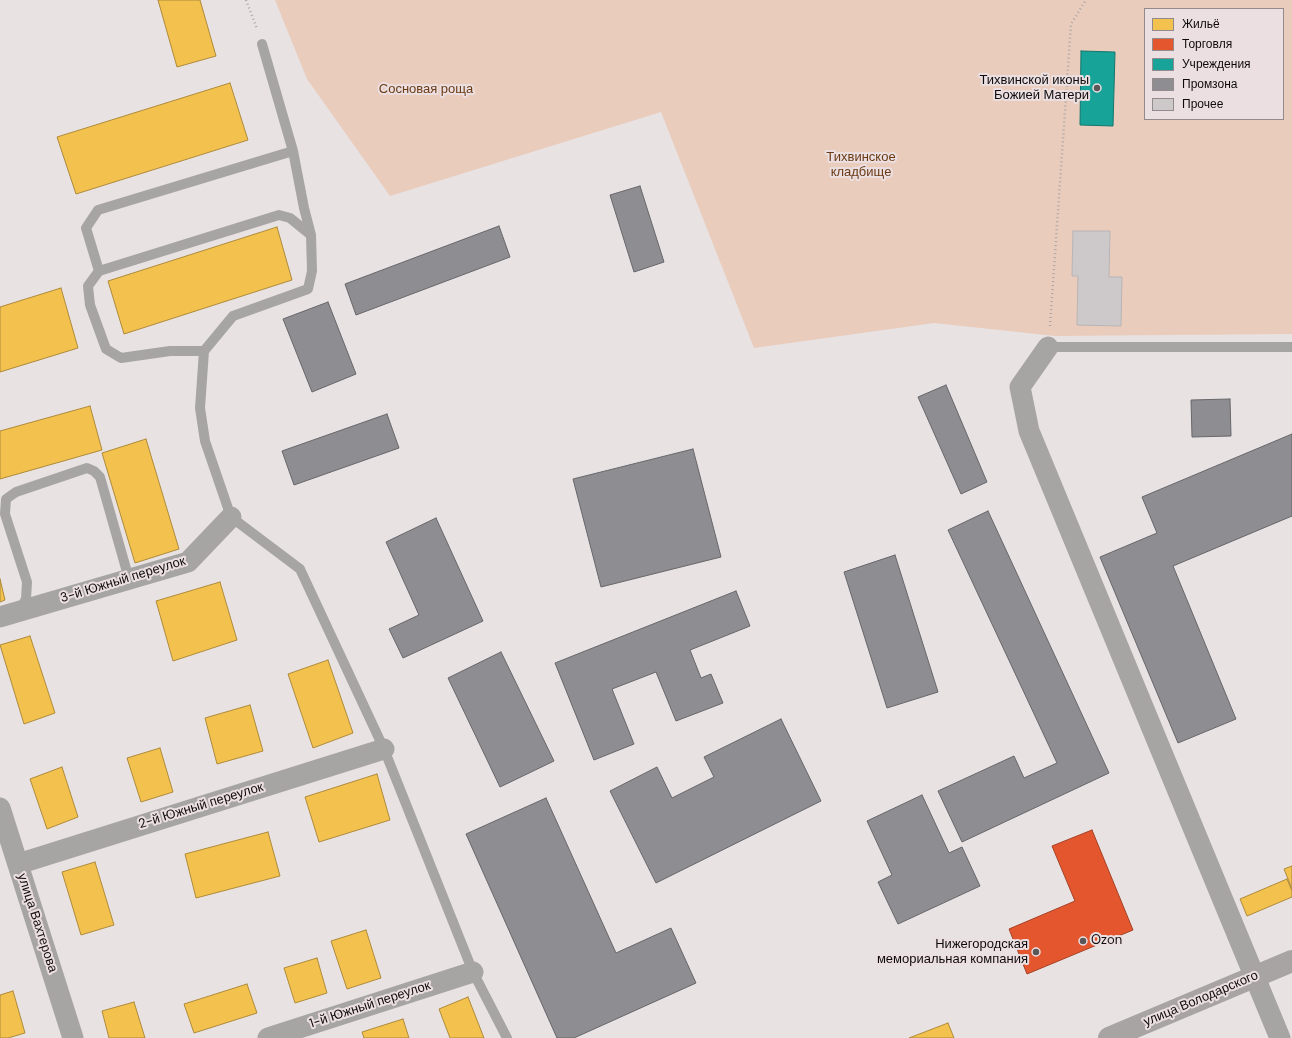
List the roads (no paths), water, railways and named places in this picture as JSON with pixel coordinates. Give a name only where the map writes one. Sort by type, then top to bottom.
[{"type":"main road","name":"улица Володарского","points":[[1110,1038],[1292,961]]},
{"type":"street","points":[[1048,347],[1020,387],[1030,431],[1280,1038]]},
{"type":"street","name":"3-й Южный переулок","points":[[10,614],[188,562],[231,517]]},
{"type":"street","name":"2-й Южный переулок","points":[[18,864],[384,749]]},
{"type":"street","name":"улица Вахтерова","points":[[0,808],[73,1038]]},
{"type":"street","name":"1-й Южный переулок","points":[[268,1038],[473,972]]},
{"type":"lane","points":[[262,44],[293,150],[304,208],[311,234],[312,271],[308,289],[233,316],[204,351],[200,408],[205,441],[231,517],[300,569],[384,749],[473,972],[507,1038]]},
{"type":"lane","points":[[99,271],[86,228],[98,210],[293,150]]},
{"type":"lane","points":[[204,351],[170,351],[121,358],[106,349],[90,305],[88,286],[99,271],[279,215],[290,218],[311,234]]},
{"type":"lane","points":[[1048,347],[1292,347]]},
{"type":"lane","points":[[10,614],[26,599],[27,582],[5,514],[6,499],[16,492],[87,468],[94,471],[100,477],[129,579]]},
{"type":"place","name":"Тихвинской иконы Божией Матери","points":[[1097,88]]},
{"type":"place","name":"Ozon","points":[[1083,941]]},
{"type":"place","name":"Нижегородская мемориальная компания","points":[[1036,952]]},
{"type":"park label","name":"Сосновая роща","points":[[426,90]]},
{"type":"park label","name":"Тихвинское кладбище","points":[[861,166]]}]
